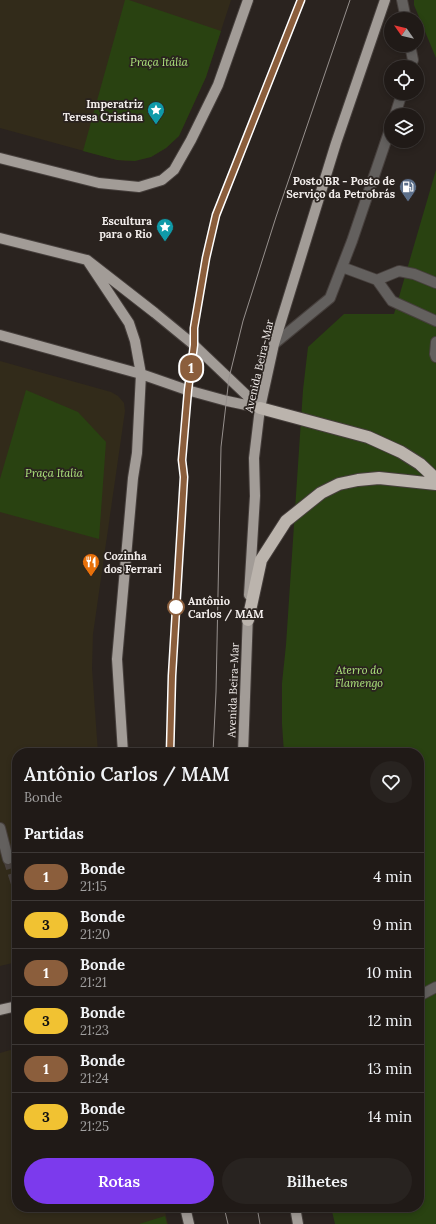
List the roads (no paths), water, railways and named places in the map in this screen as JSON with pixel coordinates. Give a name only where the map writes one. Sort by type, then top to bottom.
[{"type":"highway","points":[[260,408],[368,437],[401,452],[420,464],[436,479]]},
{"type":"highway","points":[[248,620],[261,560],[286,521],[321,493],[339,484],[379,478],[436,484]]},
{"type":"main road","points":[[0,158],[99,184],[139,187],[162,180],[174,170],[218,86],[248,0]]},
{"type":"main road","name":"Avenida Beira-Mar","points":[[243,748],[255,496],[254,458],[260,408],[274,344],[336,143],[385,0]]},
{"type":"main road","points":[[0,238],[87,260],[194,345],[260,408]]},
{"type":"main road","points":[[87,260],[129,323],[135,341],[141,374],[137,453],[133,478],[118,659],[123,748]]},
{"type":"main road","points":[[0,335],[141,374],[194,392],[260,408]]},
{"type":"main road","points":[[0,1010],[12,1007]]},
{"type":"main road","points":[[186,1212],[189,1224]]},
{"type":"main road","points":[[296,1212],[298,1224]]},
{"type":"street","points":[[402,0],[405,12]]},
{"type":"street","points":[[274,344],[330,298],[342,268],[384,146]]},
{"type":"street","points":[[342,268],[377,280],[392,301],[436,321]]},
{"type":"street","points":[[377,280],[399,271],[414,274],[436,283]]},
{"type":"street","points":[[436,342],[436,357]]},
{"type":"street","points":[[0,828],[8,859]]},
{"type":"street","points":[[424,993],[436,987]]},
{"type":"tunnel","points":[[8,859],[12,871]]},
{"type":"tram line","points":[[170,748],[171,676],[184,477],[183,459],[187,390],[194,345],[194,328],[206,258],[217,215],[301,0]]},
{"type":"tram line","name":"1","points":[[170,748],[172,676],[184,477],[182,460],[188,390],[194,345],[194,328],[206,258],[216,215],[301,0]]},
{"type":"tram line","points":[[213,748],[216,692],[221,447],[229,378],[243,321],[276,217],[350,0]]},
{"type":"tram line","points":[[225,1212],[228,1224]]},
{"type":"tram line","points":[[258,1212],[260,1224]]},
{"type":"place","name":"Imperatriz Teresa Cristina","points":[[156,125]]},
{"type":"place","name":"Posto BR - Posto de Serviço da Petrobrás","points":[[408,202]]},
{"type":"place","name":"Escultura para o Rio","points":[[165,242]]},
{"type":"place","name":"Cozinha dos Ferrari","points":[[91,577]]},
{"type":"place","name":"Antônio Carlos / MAM","points":[[176,607]]},
{"type":"park label","name":"Praça Itália","points":[[159,62]]},
{"type":"park label","name":"Praça Italia","points":[[54,473]]},
{"type":"park label","name":"Aterro do Flamengo","points":[[359,676]]}]
